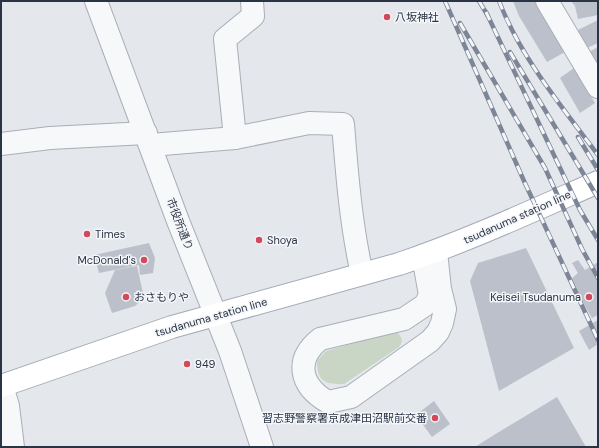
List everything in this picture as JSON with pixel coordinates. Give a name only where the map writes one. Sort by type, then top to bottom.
[{"type":"main road","name":"tsudanuma station line","points":[[1,386],[172,327],[430,254],[537,210],[598,182]]},
{"type":"street","name":"市役所通り","points":[[96,1],[149,139],[178,221],[230,351],[262,447]]},
{"type":"street","points":[[235,138],[226,39],[253,16],[252,1]]},
{"type":"street","points":[[547,1],[598,88]]},
{"type":"street","points":[[1,144],[50,138],[235,138],[309,123],[343,124],[348,190],[356,247],[362,274]]},
{"type":"street","points":[[430,254],[445,309],[442,323],[438,332],[430,341],[351,397],[328,402],[316,396],[308,385],[303,371],[305,357],[310,348],[320,339],[404,319],[426,305],[430,295],[430,254]]},
{"type":"street","points":[[404,319],[415,330],[419,349]]},
{"type":"street","points":[[1,386],[8,406],[13,447]]},
{"type":"green space","points":[[397,332],[401,338],[402,343],[399,347],[344,384],[332,384],[323,380],[321,377],[317,368],[317,361],[326,351]]},
{"type":"building","points":[[513,1],[538,1],[543,9],[540,11],[565,52],[547,62],[519,16]]},
{"type":"building","points":[[571,1],[598,1],[598,15],[578,19],[575,6]]},
{"type":"building","points":[[598,20],[598,43],[587,48],[578,30]]},
{"type":"building","points":[[598,47],[598,69],[589,52]]},
{"type":"building","points":[[574,68],[595,103],[580,113],[560,78]]},
{"type":"building","points":[[149,243],[155,258],[153,273],[140,275],[139,265],[99,273],[94,255]]},
{"type":"building","points":[[526,248],[574,348],[499,391],[470,281],[478,263]]},
{"type":"building","name":"Keisei Tsudanuma","points":[[578,260],[585,270],[598,262],[598,315],[592,318],[570,280],[578,273],[572,263]]},
{"type":"building","points":[[137,266],[144,298],[135,306],[112,313],[105,293],[115,270]]},
{"type":"building","name":"Keisei Tsudanuma","points":[[598,320],[598,344],[589,350],[579,331]]},
{"type":"building","points":[[557,397],[586,447],[475,447],[494,435]]},
{"type":"building","points":[[434,401],[450,424],[432,437],[416,415]]},
{"type":"railway","points":[[445,1],[524,181],[598,340]]},
{"type":"railway","points":[[479,1],[488,16]]},
{"type":"railway","points":[[499,1],[508,22],[530,62],[598,155]]},
{"type":"railway","points":[[486,12],[580,210],[598,240]]},
{"type":"railway","points":[[460,23],[545,168],[582,249],[598,278]]},
{"type":"railway","points":[[510,52],[598,198]]},
{"type":"railway","points":[[578,137],[598,170]]},
{"type":"place","name":"八坂神社","points":[[387,17]]},
{"type":"place","name":"Times","points":[[87,234]]},
{"type":"place","name":"Shoya","points":[[259,240]]},
{"type":"place","name":"McDonald's","points":[[144,260]]},
{"type":"place","name":"おさもりや","points":[[126,297]]},
{"type":"place","name":"Keisei Tsudanuma","points":[[589,297]]},
{"type":"place","name":"949","points":[[187,364]]},
{"type":"place","name":"習志野警察署京成津田沼駅前交番","points":[[435,418]]}]
